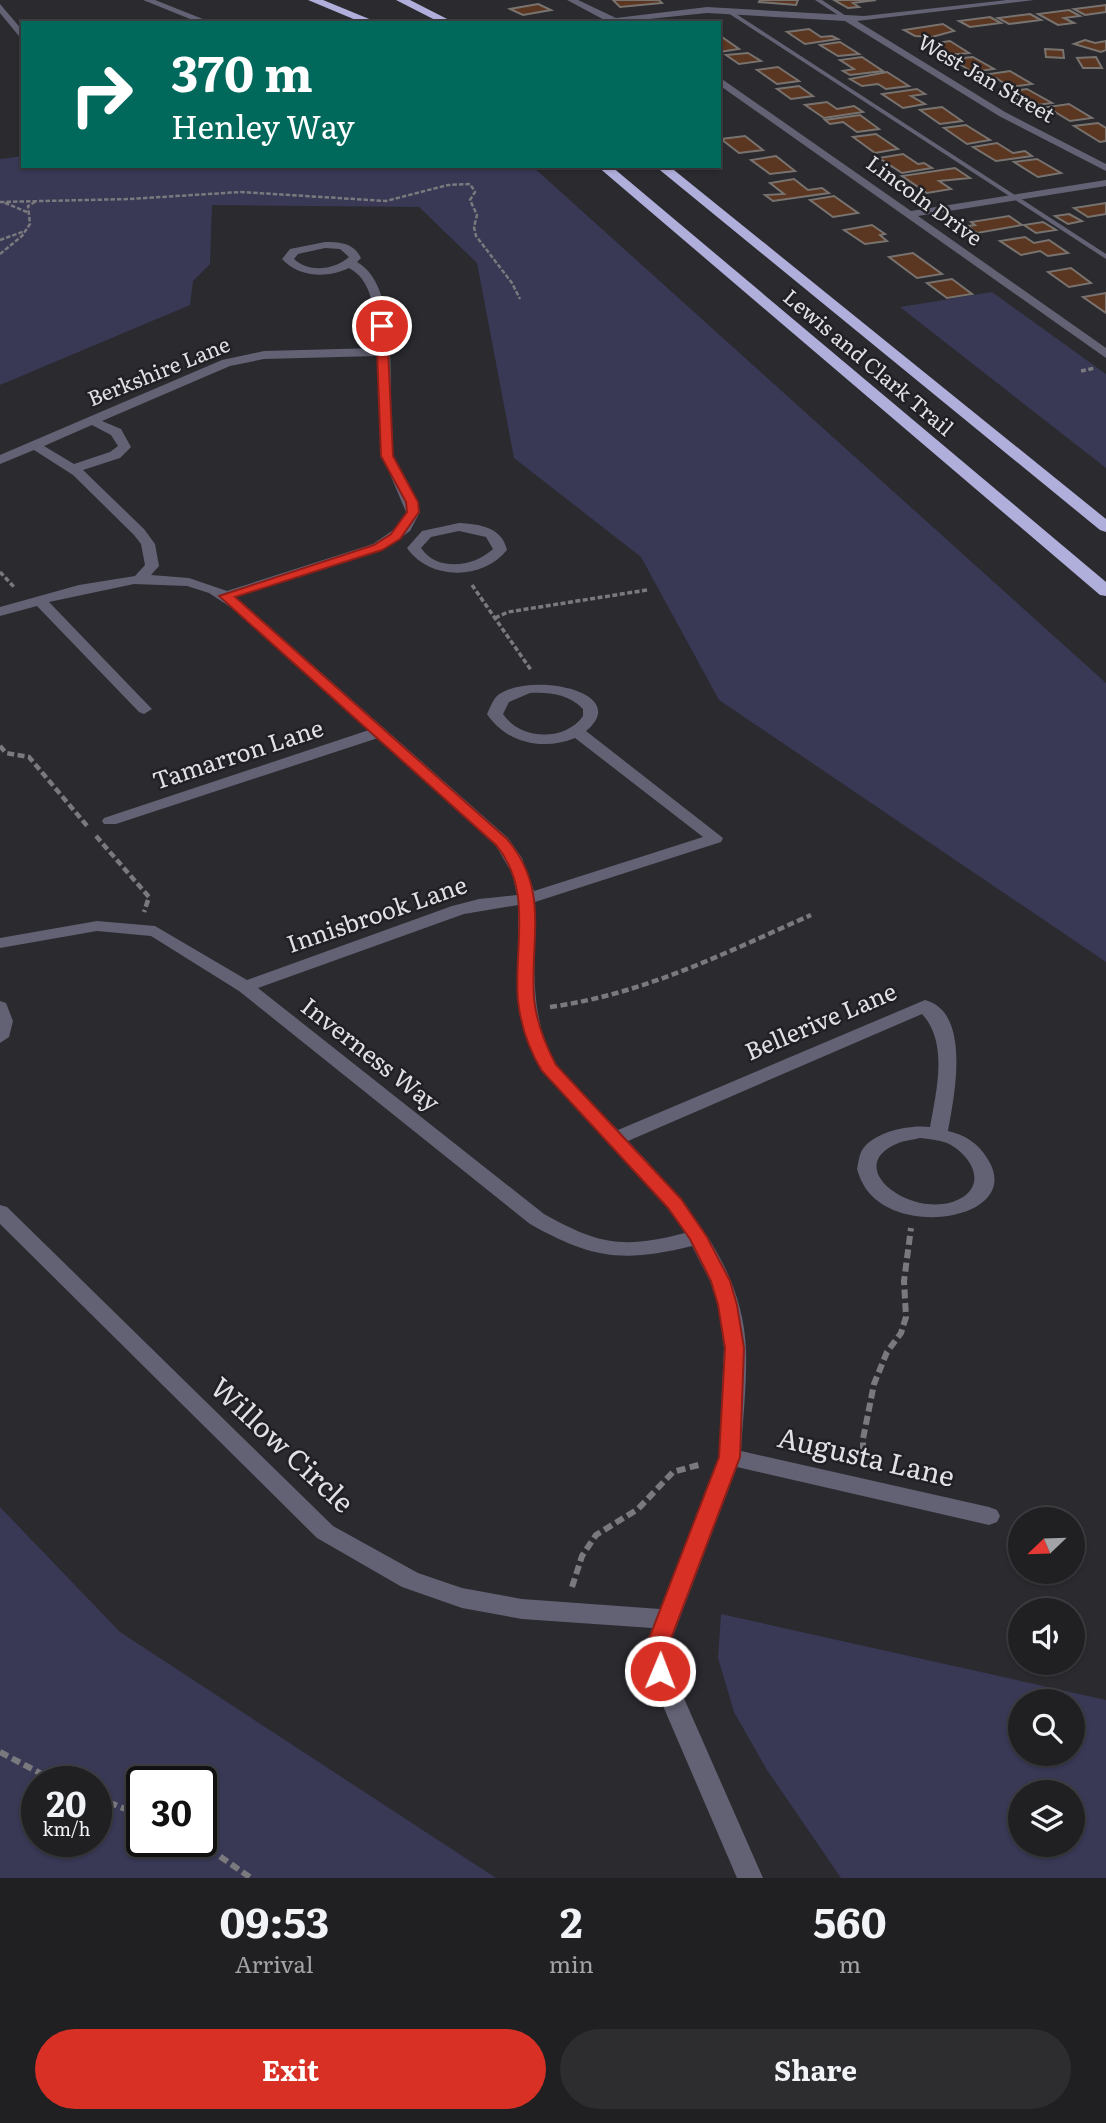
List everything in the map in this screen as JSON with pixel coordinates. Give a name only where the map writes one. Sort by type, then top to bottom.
[{"type":"highway","points":[[313,0],[369,21]]},
{"type":"highway","points":[[337,0],[388,21]]},
{"type":"highway","points":[[401,0],[446,21]]},
{"type":"highway","name":"Lewis and Clark Trail","points":[[605,168],[1106,591]]},
{"type":"highway","name":"Lewis and Clark Trail","points":[[663,168],[1106,527]]},
{"type":"street","points":[[147,0],[204,21]]},
{"type":"street","points":[[571,0],[615,21]]},
{"type":"street","name":"West Jan Street","points":[[920,0],[940,12]]},
{"type":"street","points":[[623,21],[668,13],[727,10],[849,20],[1030,0]]},
{"type":"street","points":[[0,7],[21,35]]},
{"type":"street","name":"West Jan Street","points":[[849,20],[1002,114],[1106,168]]},
{"type":"street","name":"Lincoln Drive","points":[[721,81],[1106,354]]},
{"type":"street","points":[[910,214],[1106,183]]},
{"type":"street","points":[[325,245],[352,251],[355,258],[351,264],[337,269],[316,271],[297,267],[288,259],[294,251],[325,245]]},
{"type":"street","points":[[226,596],[378,547],[405,528],[413,512],[407,490],[387,456],[382,326],[375,297],[365,273],[351,264]]},
{"type":"street","name":"Berkshire Lane","points":[[0,460],[185,379],[246,358],[264,355],[381,352]]},
{"type":"street","points":[[74,469],[115,455],[125,447],[116,432],[91,420]]},
{"type":"street","points":[[34,445],[74,469],[148,544],[152,566],[140,579]]},
{"type":"street","points":[[459,527],[485,531],[500,543],[500,550],[486,562],[461,568],[424,561],[414,548],[416,542],[432,531],[459,527]]},
{"type":"street","points":[[396,536],[416,542]]},
{"type":"street","points":[[0,612],[114,582],[140,579],[199,584],[226,596],[502,842],[522,873],[527,899],[525,967],[528,1009],[532,1032],[548,1067],[674,1203],[698,1237],[720,1281],[728,1305],[735,1348],[728,1461],[658,1644],[660,1671],[753,1873]]},
{"type":"street","points":[[40,601],[144,709]]},
{"type":"street","points":[[543,688],[573,693],[583,700],[589,708],[590,716],[585,724],[576,732],[563,736],[532,738],[518,735],[498,722],[495,714],[503,699],[513,693],[543,688]]},
{"type":"street","name":"Tamarron Lane","points":[[110,821],[380,732]]},
{"type":"street","name":"Innisbrook Lane","points":[[245,987],[458,909],[527,899],[715,838],[576,732]]},
{"type":"street","name":"Inverness Way","points":[[0,943],[97,926],[155,931],[245,987],[537,1219],[561,1233],[588,1244],[623,1252],[647,1250],[698,1237]]},
{"type":"street","name":"Bellerive Lane","points":[[614,1139],[925,1006],[937,1019],[944,1034],[946,1082],[938,1134]]},
{"type":"street","points":[[0,1007],[4,1021],[0,1037]]},
{"type":"street","points":[[902,1133],[938,1134],[957,1140],[973,1151],[983,1164],[986,1178],[982,1191],[972,1202],[955,1210],[935,1213],[914,1211],[896,1205],[876,1190],[866,1171],[867,1159],[874,1148],[886,1139],[902,1133]]},
{"type":"street","name":"Willow Circle","points":[[0,1212],[325,1532],[410,1580],[462,1598],[522,1609],[667,1619]]},
{"type":"street","name":"Augusta Lane","points":[[728,1461],[863,1487],[989,1516]]},
{"type":"lane","points":[[818,0],[849,20]]},
{"type":"lane","points":[[727,10],[1106,257]]},
{"type":"path","points":[[0,202],[130,199],[241,192],[386,201],[401,200],[439,186],[470,184],[475,192],[470,200],[477,215],[474,227],[476,236],[512,283],[520,299]]},
{"type":"path","points":[[0,254],[26,231],[30,224],[28,206],[36,201]]},
{"type":"path","points":[[0,202],[27,212]]},
{"type":"path","points":[[0,240],[26,231]]},
{"type":"path","points":[[461,568],[543,688]]},
{"type":"path","points":[[495,618],[508,612],[648,590]]},
{"type":"path","points":[[0,746],[6,753],[29,757],[149,897],[138,929]]},
{"type":"path","points":[[528,1009],[593,1002],[642,989],[811,915]]},
{"type":"path","points":[[863,1487],[863,1439],[874,1384],[887,1352],[901,1334],[906,1317],[904,1281],[914,1211]]},
{"type":"path","points":[[574,1613],[573,1579],[583,1556],[600,1531],[643,1506],[663,1480],[680,1468],[728,1461]]},
{"type":"path","points":[[0,1752],[27,1766]]},
{"type":"path","points":[[217,1854],[251,1878]]},
{"type":"shaded area","points":[[21,156],[21,168],[534,168],[1106,683],[1106,962],[719,700],[641,557],[514,458],[477,263],[419,207],[212,205],[210,264],[193,281],[190,305],[0,385],[0,159]]},
{"type":"shaded area","points":[[992,292],[1106,374],[1106,468],[900,307]]},
{"type":"shaded area","points":[[0,1507],[120,1632],[496,1878],[0,1878]]},
{"type":"shaded area","points":[[721,1614],[1057,1689],[1008,1689],[1008,1766],[1085,1766],[1085,1695],[1106,1700],[1106,1878],[841,1878],[767,1770],[734,1712],[718,1658]]},
{"type":"building","points":[[613,0],[659,0],[662,3],[620,7]]},
{"type":"building","points":[[798,0],[796,5],[759,2]]},
{"type":"building","points":[[834,0],[876,0],[853,3],[859,7],[848,8]]},
{"type":"building","points":[[538,4],[551,10],[523,15],[510,9]]},
{"type":"building","points":[[1106,5],[1106,12],[1085,15],[1074,9]]},
{"type":"building","points":[[1069,10],[1080,16],[1064,18],[1074,23],[1058,25],[1038,14]]},
{"type":"building","points":[[1030,14],[1041,20],[1009,24],[998,18]]},
{"type":"building","points":[[990,17],[1001,23],[970,27],[959,21]]},
{"type":"building","points":[[943,24],[954,31],[932,37],[915,36],[904,30]]},
{"type":"building","points":[[809,29],[821,37],[832,36],[838,39],[805,44],[787,32]]},
{"type":"building","points":[[722,37],[739,49],[721,52]]},
{"type":"building","points":[[1085,40],[1095,43],[1106,41],[1106,50],[1101,52],[1074,44]]},
{"type":"building","points":[[950,41],[969,53],[948,55],[929,44]]},
{"type":"building","points":[[840,42],[859,54],[838,56],[820,45]]},
{"type":"building","points":[[1045,49],[1063,50],[1064,58],[1046,57]]},
{"type":"building","points":[[748,53],[761,61],[739,64],[726,55]]},
{"type":"building","points":[[862,57],[883,71],[850,75],[843,71],[854,69],[840,60]]},
{"type":"building","points":[[973,57],[994,69],[972,72],[952,59]]},
{"type":"building","points":[[1096,57],[1102,68],[1083,68],[1077,58]]},
{"type":"building","points":[[778,67],[799,81],[777,84],[757,70]]},
{"type":"building","points":[[1010,71],[1032,84],[1010,87],[996,78],[984,80],[976,76]]},
{"type":"building","points":[[887,72],[909,86],[886,89],[878,84],[862,86],[850,79]]},
{"type":"building","points":[[799,86],[813,96],[791,99],[777,89]]},
{"type":"building","points":[[917,89],[925,94],[911,96],[925,104],[903,108],[882,94]]},
{"type":"building","points":[[1027,89],[1052,103],[1030,106],[1006,92]]},
{"type":"building","points":[[827,102],[837,109],[854,106],[863,112],[824,118],[805,105]]},
{"type":"building","points":[[1069,104],[1092,118],[1070,121],[1055,112],[1042,114],[1034,109]]},
{"type":"building","points":[[942,107],[962,121],[940,124],[920,110]]},
{"type":"building","points":[[860,115],[879,129],[857,132],[843,122],[830,124],[825,120]]},
{"type":"building","points":[[1098,123],[1106,128],[1106,141],[1100,142],[1074,126]]},
{"type":"building","points":[[966,125],[990,140],[967,144],[944,128]]},
{"type":"building","points":[[876,134],[898,149],[875,153],[853,137]]},
{"type":"building","points":[[745,136],[763,150],[739,153],[721,139]]},
{"type":"building","points":[[997,143],[1013,153],[1025,151],[1032,156],[996,161],[973,147]]},
{"type":"building","points":[[903,154],[918,164],[924,163],[932,168],[902,173],[879,158]]},
{"type":"building","points":[[776,156],[795,171],[770,174],[751,160]]},
{"type":"building","points":[[1037,159],[1061,173],[1038,177],[1014,162]]},
{"type":"building","points":[[955,168],[970,178],[939,181],[951,189],[927,193],[902,176]]},
{"type":"building","points":[[794,179],[808,190],[822,188],[829,193],[773,201],[765,195],[784,194],[770,183]]},
{"type":"building","points":[[834,196],[858,213],[833,217],[810,200]]},
{"type":"building","points":[[1106,203],[1106,214],[1088,217],[1074,208]]},
{"type":"building","points":[[1069,214],[1082,221],[1068,224],[1055,216]]},
{"type":"building","points":[[1009,216],[1022,225],[977,233],[968,226],[975,225],[971,222]]},
{"type":"building","points":[[1043,222],[1056,230],[1036,233],[1024,225]]},
{"type":"building","points":[[872,225],[885,234],[880,235],[887,241],[865,244],[844,230]]},
{"type":"building","points":[[1025,237],[1034,243],[1049,240],[1068,253],[1048,256],[1040,251],[1021,255],[1000,241]]},
{"type":"building","points":[[913,253],[942,274],[917,278],[889,257]]},
{"type":"building","points":[[1071,268],[1091,283],[1069,287],[1048,272]]},
{"type":"building","points":[[952,279],[972,294],[947,298],[927,283]]},
{"type":"building","points":[[1106,293],[1106,313],[1083,297]]},
{"type":"route","points":[[382,326],[387,456],[412,502],[413,512],[405,528],[378,547],[226,596],[246,611],[502,842],[513,856],[522,873],[527,899],[526,999],[532,1032],[539,1050],[548,1067],[674,1203],[698,1237],[720,1281],[728,1305],[735,1348],[730,1457],[658,1644],[660,1671]]}]
